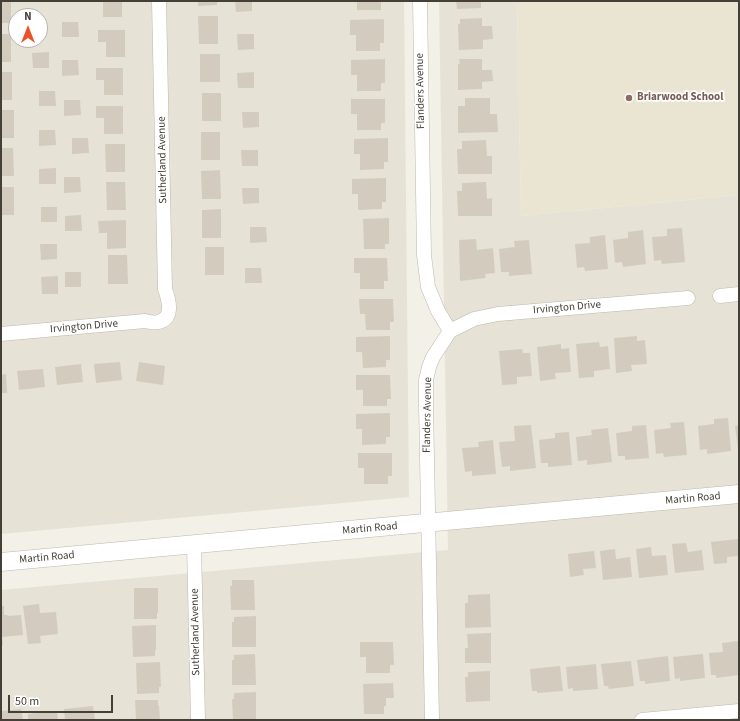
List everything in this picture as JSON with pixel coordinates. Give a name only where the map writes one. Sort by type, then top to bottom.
[{"type":"street","name":"Sutherland Avenue","points":[[159,1],[165,289],[170,311],[166,318]]},
{"type":"street","name":"Flanders Avenue","points":[[420,1],[424,255],[426,278],[430,295],[450,331],[433,357],[426,380],[432,720]]},
{"type":"street","points":[[720,296],[739,294]]},
{"type":"street","name":"Irvington Drive","points":[[450,331],[474,319],[498,314],[688,298]]},
{"type":"street","name":"Irvington Drive","points":[[1,334],[159,322],[166,318]]},
{"type":"street","name":"Martin Road","points":[[1,562],[739,494]]},
{"type":"street","name":"Sutherland Avenue","points":[[194,545],[198,720]]},
{"type":"street","points":[[642,720],[739,711]]},
{"type":"shaded area","points":[[1,1],[404,1],[409,497],[1,534]]},
{"type":"shaded area","points":[[439,1],[517,1],[521,216],[739,195],[739,720],[1,720],[1,590],[448,550]]},
{"type":"shaded area","name":"Briarwood School","points":[[517,1],[739,1],[739,195],[521,216]]},
{"type":"building","points":[[1,1],[11,1],[11,8],[8,8],[8,23],[1,23]]},
{"type":"building","points":[[103,1],[122,1],[122,17],[103,17]]},
{"type":"building","points":[[198,1],[217,1],[217,5],[198,6]]},
{"type":"building","points":[[235,1],[252,1],[252,11],[236,12]]},
{"type":"building","points":[[357,1],[385,2],[381,2],[381,10],[357,10]]},
{"type":"building","points":[[456,1],[481,1],[481,8],[457,9]]},
{"type":"building","points":[[198,16],[218,16],[218,44],[199,44]]},
{"type":"building","points":[[482,18],[482,26],[492,26],[493,39],[483,40],[483,49],[459,50],[458,24],[460,24],[460,19]]},
{"type":"building","points":[[384,19],[384,43],[380,43],[380,51],[356,51],[356,35],[350,35],[350,20]]},
{"type":"building","points":[[62,22],[78,22],[79,37],[62,37]]},
{"type":"building","points":[[98,30],[125,30],[125,57],[106,57],[106,42],[98,42]]},
{"type":"building","points":[[1,34],[8,34],[8,48],[11,48],[11,62],[1,62]]},
{"type":"building","points":[[237,34],[254,34],[254,49],[238,50]]},
{"type":"building","points":[[49,52],[49,68],[33,68],[32,53]]},
{"type":"building","points":[[200,54],[220,54],[220,82],[200,82]]},
{"type":"building","points":[[385,59],[385,83],[381,83],[381,91],[357,91],[357,75],[351,75],[351,60]]},
{"type":"building","points":[[459,59],[482,59],[482,70],[492,70],[493,81],[482,82],[482,89],[458,90]]},
{"type":"building","points":[[62,60],[78,60],[79,75],[62,76]]},
{"type":"building","points":[[96,68],[123,68],[123,95],[104,95],[104,80],[96,80]]},
{"type":"building","points":[[1,72],[12,72],[12,100],[1,100]]},
{"type":"building","points":[[254,72],[254,88],[238,88],[237,73]]},
{"type":"building","points":[[39,91],[55,91],[56,106],[39,106]]},
{"type":"building","points":[[202,93],[221,93],[221,121],[202,121]]},
{"type":"building","points":[[465,98],[490,98],[490,114],[497,114],[498,132],[458,133],[458,106],[465,106]]},
{"type":"building","points":[[351,99],[385,99],[385,123],[381,123],[381,130],[357,130],[357,114],[351,114]]},
{"type":"building","points":[[64,100],[80,100],[81,115],[64,116]]},
{"type":"building","points":[[96,106],[123,106],[123,134],[104,134],[104,118],[96,118]]},
{"type":"building","points":[[1,110],[14,110],[14,138],[1,138]]},
{"type":"building","points":[[242,112],[259,112],[259,127],[243,128]]},
{"type":"building","points":[[39,130],[55,130],[56,145],[39,146]]},
{"type":"building","points":[[201,132],[220,132],[220,160],[201,160]]},
{"type":"building","points":[[72,138],[88,138],[89,153],[72,154]]},
{"type":"building","points":[[388,138],[388,162],[384,162],[384,169],[360,170],[360,154],[354,154],[354,139]]},
{"type":"building","points":[[486,140],[487,156],[492,156],[492,174],[458,174],[457,149],[462,149],[462,141]]},
{"type":"building","points":[[105,144],[125,144],[125,172],[106,172]]},
{"type":"building","points":[[1,148],[13,148],[14,176],[1,176]]},
{"type":"building","points":[[241,150],[258,150],[258,166],[242,166]]},
{"type":"building","points":[[56,168],[56,184],[39,184],[39,169]]},
{"type":"building","points":[[220,170],[221,199],[202,199],[201,171]]},
{"type":"building","points":[[64,177],[80,177],[81,192],[64,193]]},
{"type":"building","points":[[386,178],[386,202],[382,202],[382,209],[358,210],[358,194],[352,194],[352,179]]},
{"type":"building","points":[[106,182],[125,182],[126,210],[107,210]]},
{"type":"building","points":[[486,182],[487,199],[492,198],[492,216],[458,216],[457,191],[462,191],[462,183]]},
{"type":"building","points":[[1,187],[14,187],[14,215],[1,215]]},
{"type":"building","points":[[242,188],[259,188],[259,203],[243,204]]},
{"type":"building","points":[[41,207],[57,207],[57,222],[41,222]]},
{"type":"building","points":[[221,209],[221,238],[202,238],[202,210]]},
{"type":"building","points":[[81,215],[82,231],[65,231],[65,216]]},
{"type":"building","points":[[389,218],[389,244],[385,244],[385,249],[364,249],[363,219]]},
{"type":"building","points":[[126,220],[126,248],[107,249],[107,233],[99,233],[98,221]]},
{"type":"building","points":[[250,227],[266,227],[267,242],[250,243]]},
{"type":"building","points":[[682,228],[685,262],[662,264],[661,260],[654,261],[652,237],[667,236],[667,229]]},
{"type":"building","points":[[643,230],[646,264],[623,267],[622,262],[615,263],[613,240],[628,238],[628,232]]},
{"type":"building","points":[[605,235],[608,269],[585,271],[584,267],[577,268],[575,244],[590,243],[590,237]]},
{"type":"building","points":[[476,239],[477,250],[493,248],[495,273],[485,274],[486,278],[460,281],[459,240]]},
{"type":"building","points":[[529,240],[532,274],[509,276],[509,272],[501,272],[499,249],[515,247],[514,241]]},
{"type":"building","points":[[40,244],[57,244],[57,259],[41,260]]},
{"type":"building","points":[[205,247],[224,247],[224,275],[205,275]]},
{"type":"building","points":[[108,255],[127,255],[128,284],[108,284]]},
{"type":"building","points":[[354,258],[387,258],[388,281],[384,281],[384,289],[360,289],[360,273],[354,273]]},
{"type":"building","points":[[245,268],[261,268],[262,283],[245,283]]},
{"type":"building","points":[[65,272],[81,272],[81,287],[65,287]]},
{"type":"building","points":[[58,276],[58,294],[42,294],[41,277]]},
{"type":"building","points":[[359,299],[393,299],[394,322],[390,322],[390,330],[366,330],[365,314],[360,314]]},
{"type":"building","points":[[390,336],[390,360],[386,360],[386,367],[363,368],[362,352],[356,352],[356,337]]},
{"type":"building","points":[[637,336],[637,341],[645,340],[647,364],[631,365],[632,371],[616,373],[614,338]]},
{"type":"building","points":[[599,342],[600,347],[608,346],[610,369],[594,371],[594,377],[579,378],[576,344]]},
{"type":"building","points":[[561,344],[561,349],[569,348],[571,372],[555,373],[556,379],[540,381],[537,347]]},
{"type":"building","points":[[522,349],[523,353],[530,353],[532,376],[517,377],[517,384],[502,385],[499,351]]},
{"type":"building","points":[[120,362],[122,380],[96,383],[94,364]]},
{"type":"building","points":[[139,362],[165,366],[163,385],[136,381]]},
{"type":"building","points":[[81,364],[83,382],[57,385],[55,367]]},
{"type":"building","points":[[43,369],[45,387],[19,390],[17,371]]},
{"type":"building","points":[[6,374],[7,393],[1,393],[1,375]]},
{"type":"building","points":[[356,375],[390,375],[391,399],[387,399],[387,406],[363,406],[363,390],[356,390]]},
{"type":"building","points":[[390,413],[390,437],[386,437],[386,444],[362,445],[362,429],[356,429],[356,414]]},
{"type":"building","points":[[728,418],[731,451],[707,454],[707,449],[700,450],[698,426],[714,424],[714,419]]},
{"type":"building","points":[[684,422],[687,455],[664,457],[663,453],[656,454],[654,430],[671,428],[670,423]]},
{"type":"building","points":[[531,425],[536,468],[510,471],[510,466],[502,467],[499,442],[515,441],[514,426]]},
{"type":"building","points":[[646,425],[649,458],[625,460],[625,456],[618,456],[616,433],[632,431],[632,426]]},
{"type":"building","points":[[739,425],[739,448],[738,448],[735,426]]},
{"type":"building","points":[[608,428],[612,462],[587,465],[587,460],[578,461],[576,437],[592,435],[591,430]]},
{"type":"building","points":[[569,432],[572,465],[548,467],[548,463],[541,463],[539,440],[555,438],[555,433]]},
{"type":"building","points":[[493,440],[496,474],[472,476],[472,471],[465,472],[462,448],[479,447],[478,442]]},
{"type":"building","points":[[358,453],[392,453],[392,476],[388,476],[388,484],[364,484],[364,468],[358,468]]},
{"type":"building","points":[[738,539],[739,556],[727,557],[727,563],[714,564],[711,542]]},
{"type":"building","points":[[686,543],[688,552],[702,550],[704,570],[675,573],[672,544]]},
{"type":"building","points":[[651,547],[652,556],[666,555],[668,575],[639,578],[636,549]]},
{"type":"building","points":[[615,549],[616,559],[630,557],[632,577],[603,580],[600,551]]},
{"type":"building","points":[[594,551],[596,568],[583,569],[584,575],[570,577],[568,554]]},
{"type":"building","points":[[232,580],[254,580],[255,610],[231,610],[230,586],[232,586]]},
{"type":"building","points":[[134,588],[158,588],[157,619],[134,619]]},
{"type":"building","points":[[490,594],[491,627],[465,628],[465,603],[468,603],[468,595]]},
{"type":"building","points":[[39,604],[40,613],[56,612],[58,634],[40,636],[41,643],[28,644],[23,606]]},
{"type":"building","points":[[1,606],[4,606],[4,615],[21,615],[23,635],[2,637],[3,645],[1,645]]},
{"type":"building","points":[[256,616],[256,647],[232,647],[232,622],[234,622],[234,617]]},
{"type":"building","points":[[156,625],[155,656],[133,657],[132,626]]},
{"type":"building","points":[[491,633],[491,663],[465,663],[465,648],[468,648],[467,634]]},
{"type":"building","points":[[738,641],[739,675],[716,678],[716,675],[711,675],[709,653],[723,652],[722,643]]},
{"type":"building","points":[[360,642],[393,642],[394,665],[390,665],[390,673],[366,673],[366,657],[360,657]]},
{"type":"building","points":[[255,654],[256,685],[232,685],[232,660],[234,660],[234,655]]},
{"type":"building","points":[[703,654],[705,678],[680,681],[680,678],[675,679],[673,657]]},
{"type":"building","points":[[668,656],[670,681],[645,684],[645,681],[640,681],[637,660]]},
{"type":"building","points":[[631,661],[634,686],[609,689],[608,686],[604,686],[601,664]]},
{"type":"building","points":[[160,662],[161,687],[159,687],[159,693],[137,694],[136,663]]},
{"type":"building","points":[[596,664],[598,689],[573,691],[573,688],[568,689],[566,667]]},
{"type":"building","points":[[560,666],[563,691],[537,693],[537,691],[532,691],[530,669]]},
{"type":"building","points":[[490,671],[490,701],[466,702],[465,677],[468,677],[468,672]]},
{"type":"building","points":[[393,683],[394,698],[386,698],[384,714],[364,714],[363,684]]},
{"type":"building","points":[[256,692],[256,720],[233,720],[232,699],[234,699],[234,693]]},
{"type":"building","points":[[135,700],[158,700],[160,720],[136,720]]},
{"type":"building","points":[[93,706],[95,720],[65,720],[64,709]]},
{"type":"building","points":[[21,709],[23,720],[1,720],[1,711]]},
{"type":"building","points":[[57,711],[58,720],[28,720],[28,714]]},
{"type":"place","name":"Briarwood School","points":[[629,98]]}]
